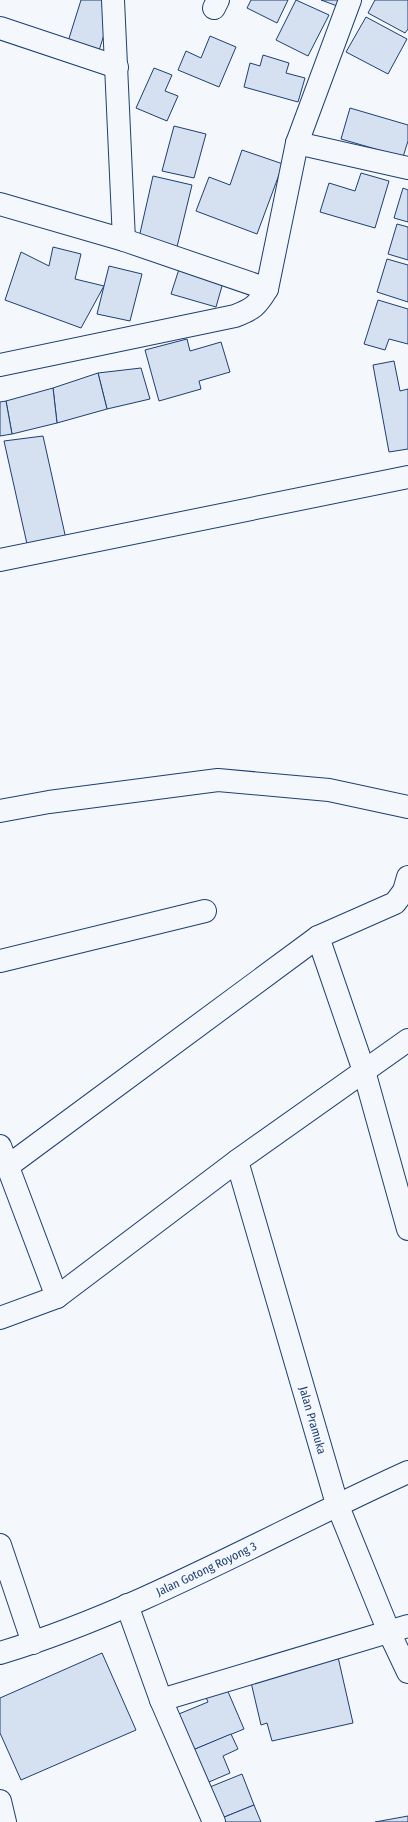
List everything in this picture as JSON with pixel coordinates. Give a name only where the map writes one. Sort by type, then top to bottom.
[{"type":"street","points":[[114,0],[124,240]]},
{"type":"street","points":[[0,365],[235,316],[253,308],[259,303],[267,289],[297,143],[350,0]]},
{"type":"street","points":[[0,28],[117,67]]},
{"type":"street","points":[[297,143],[408,168]]},
{"type":"street","points":[[0,204],[124,240],[267,289]]},
{"type":"street","points":[[0,560],[408,477]]},
{"type":"street","points":[[0,812],[49,802],[218,780],[329,790],[408,807]]},
{"type":"street","points":[[8,1166],[318,937],[395,903],[404,891],[408,877]]},
{"type":"street","points":[[0,961],[204,911]]},
{"type":"street","points":[[318,937],[364,1071],[408,1229]]},
{"type":"street","points":[[0,1318],[57,1297],[237,1161],[408,1040]]},
{"type":"street","points":[[0,1146],[57,1297]]},
{"type":"street","name":"Jalan Pramuka","points":[[237,1161],[337,1504],[398,1629],[408,1672]]},
{"type":"street","name":"Jalan Gotong Royong 3","points":[[0,1653],[33,1643],[127,1605],[262,1542],[337,1504],[408,1472]]},
{"type":"street","points":[[0,1545],[33,1643]]},
{"type":"street","points":[[127,1605],[161,1700],[214,1822]]},
{"type":"street","points":[[161,1700],[398,1629]]},
{"type":"street","points":[[0,1801],[5,1822]]},
{"type":"building","points":[[81,0],[111,0],[113,6],[97,57],[66,48]]},
{"type":"building","points":[[251,0],[288,0],[277,23],[247,8]]},
{"type":"building","points":[[296,0],[329,15],[308,56],[276,40]]},
{"type":"building","points":[[321,0],[343,0],[340,7]]},
{"type":"building","points":[[375,0],[408,0],[408,29],[405,33],[368,13]]},
{"type":"building","points":[[366,17],[407,39],[388,74],[346,52]]},
{"type":"building","points":[[210,36],[236,47],[219,87],[178,70],[186,51],[201,58]]},
{"type":"building","points":[[263,55],[289,63],[286,73],[305,78],[298,102],[244,87],[250,63],[260,66]]},
{"type":"building","points":[[154,68],[172,75],[165,91],[178,96],[167,121],[136,108]]},
{"type":"building","points":[[350,108],[408,125],[408,141],[403,157],[341,139]]},
{"type":"building","points":[[174,126],[206,134],[194,178],[162,171]]},
{"type":"building","points":[[242,150],[283,164],[257,234],[196,211],[209,177],[230,185]]},
{"type":"building","points":[[361,173],[389,181],[375,228],[320,212],[329,183],[355,191]]},
{"type":"building","points":[[153,176],[192,185],[176,251],[138,242]]},
{"type":"building","points":[[403,188],[408,190],[408,222],[394,218]]},
{"type":"building","points":[[397,224],[408,227],[408,260],[388,254]]},
{"type":"building","points":[[53,247],[81,254],[75,279],[104,286],[81,328],[5,300],[21,252],[49,266]]},
{"type":"building","points":[[387,259],[408,265],[408,302],[377,292]]},
{"type":"building","points":[[109,266],[142,274],[130,321],[97,314]]},
{"type":"building","points":[[180,266],[224,279],[216,307],[171,294]]},
{"type":"building","points":[[378,300],[408,309],[408,344],[389,339],[385,350],[364,344]]},
{"type":"building","points":[[187,339],[190,351],[221,342],[230,372],[199,381],[201,389],[159,401],[145,350]]},
{"type":"building","points":[[394,361],[400,391],[408,389],[408,449],[389,452],[373,365]]},
{"type":"building","points":[[141,368],[150,399],[107,409],[98,373]]},
{"type":"building","points":[[98,373],[107,409],[57,423],[53,388]]},
{"type":"building","points":[[53,388],[57,423],[12,434],[6,401]]},
{"type":"building","points":[[6,401],[12,434],[0,436],[0,402]]},
{"type":"building","points":[[43,436],[66,539],[27,544],[4,441]]},
{"type":"building","points":[[102,1653],[136,1730],[21,1780],[0,1733],[0,1698]]},
{"type":"building","points":[[338,1657],[353,1723],[272,1741],[267,1723],[261,1725],[250,1678]]},
{"type":"building","points":[[226,1687],[244,1729],[188,1752],[174,1716],[208,1702],[205,1695]]},
{"type":"building","points":[[231,1734],[238,1749],[223,1756],[230,1773],[202,1785],[188,1752]]},
{"type":"building","points":[[242,1774],[254,1805],[217,1820],[205,1789]]},
{"type":"building","points":[[254,1805],[261,1822],[218,1822],[217,1820]]},
{"type":"building","points":[[408,1816],[408,1822],[375,1822]]}]
